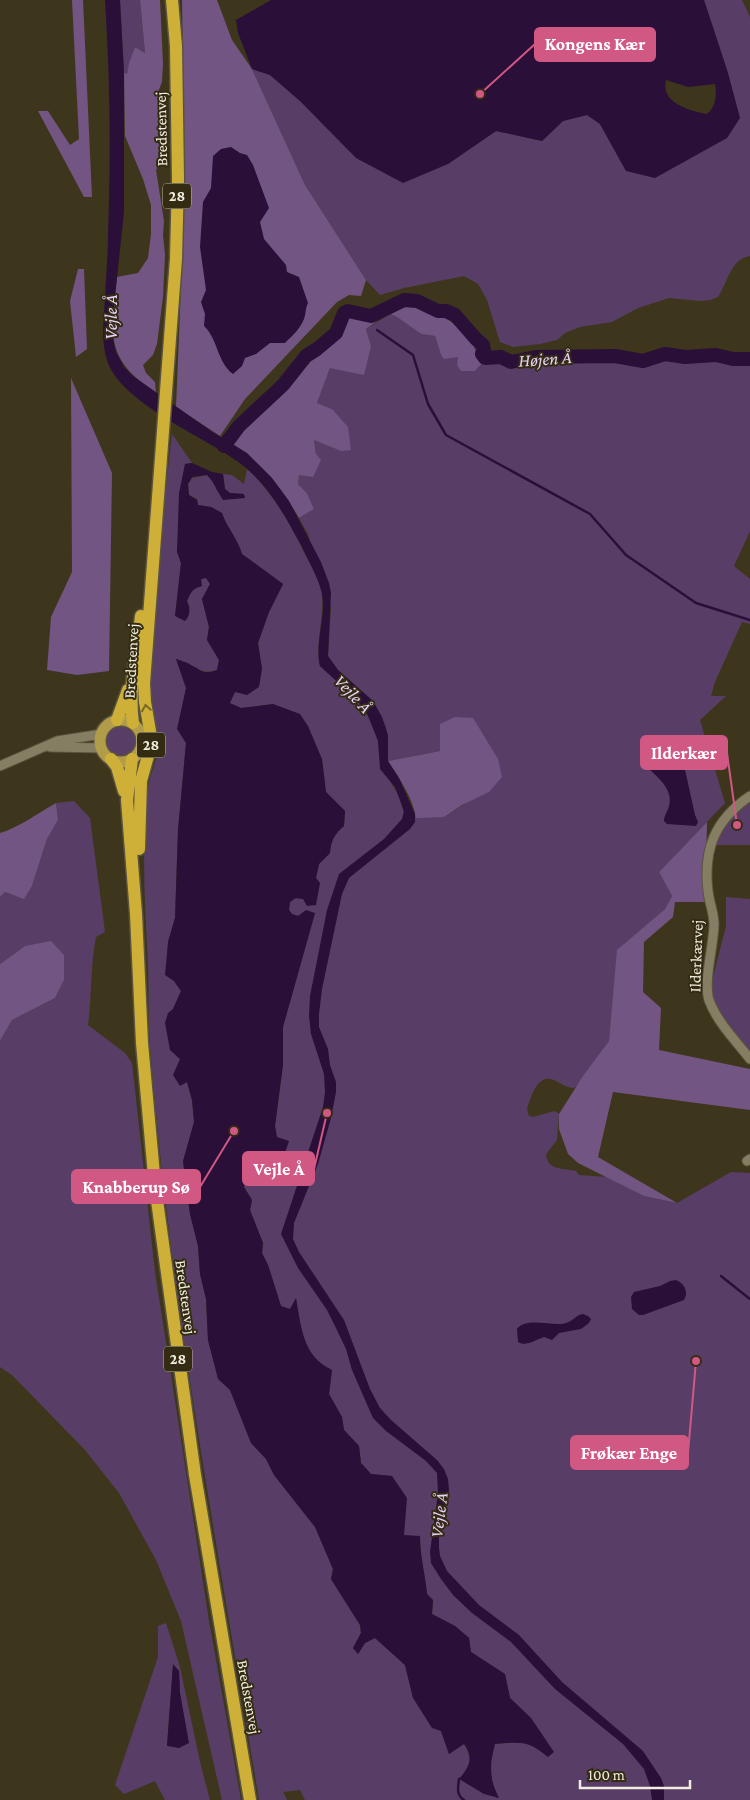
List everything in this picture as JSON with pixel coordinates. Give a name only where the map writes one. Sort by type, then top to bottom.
[{"type":"highway","name":"Bredstenvej","points":[[136,914],[140,790],[151,745],[144,689],[176,259],[178,179],[176,46],[172,0]]},
{"type":"highway","name":"Bredstenvej","points":[[133,724],[134,671],[162,437]]},
{"type":"highway","name":"Bredstenvej","points":[[116,720],[134,671]]},
{"type":"highway","name":"Bredstenvej","points":[[132,758],[127,800],[136,914],[142,1043],[159,1214],[195,1475],[250,1800]]},
{"type":"highway","name":"Bredstenvej","points":[[111,759],[117,767],[127,800]]},
{"type":"main road","name":"28","points":[[102,734],[106,727],[116,720],[128,721],[139,730],[142,739],[139,752],[132,758],[124,761],[111,759],[102,748]]},
{"type":"main road","points":[[102,734],[102,748]]},
{"type":"street","points":[[0,766],[57,742],[102,734]]},
{"type":"street","points":[[44,748],[102,748]]},
{"type":"street","name":"Ilderkærvej","points":[[750,796],[724,819],[715,833],[708,854],[708,891],[714,923],[708,982],[709,999],[719,1019],[750,1060]]},
{"type":"shaded area","points":[[72,0],[83,0],[92,197],[84,197],[38,111],[48,111],[70,145],[79,139]]},
{"type":"shaded area","points":[[120,0],[140,0],[145,53],[135,47],[127,75],[124,73]]},
{"type":"shaded area","points":[[140,0],[160,0],[163,63],[162,82],[158,92],[162,110],[162,159],[156,170],[164,221],[163,297],[157,344],[153,355],[143,365],[146,373],[155,382],[156,393],[127,368],[114,342],[113,329],[117,277],[138,273],[148,258],[151,234],[151,205],[143,179],[125,136],[124,73],[127,74],[135,47],[145,53]]},
{"type":"shaded area","points":[[182,0],[217,0],[232,40],[252,69],[305,185],[366,280],[361,296],[349,295],[337,302],[245,399],[220,436],[176,407],[185,190]]},
{"type":"shaded area","points":[[704,0],[742,0],[750,17],[750,256],[738,261],[734,266],[718,297],[701,301],[669,298],[638,308],[612,322],[580,327],[565,333],[557,340],[540,344],[513,347],[500,342],[487,300],[478,284],[464,276],[404,288],[380,295],[366,280],[305,185],[252,69],[270,75],[300,101],[448,164],[496,131],[542,141],[563,121],[587,115],[600,124],[626,171],[727,138],[728,73]]},
{"type":"shaded area","points":[[78,269],[84,269],[87,349],[76,357],[70,301]]},
{"type":"shaded area","points":[[409,304],[441,316],[453,323],[473,344],[477,355],[485,360],[475,371],[461,371],[457,365],[458,357],[444,359],[435,336],[421,334],[390,314],[394,305]]},
{"type":"shaded area","points":[[390,314],[421,334],[435,336],[441,355],[459,356],[475,371],[485,360],[501,357],[511,362],[536,357],[563,356],[615,356],[643,361],[665,354],[685,357],[716,355],[733,359],[750,359],[750,531],[734,566],[750,579],[750,624],[742,622],[715,682],[711,696],[726,696],[700,720],[725,803],[659,872],[672,896],[665,909],[618,950],[609,1041],[579,1084],[571,1088],[550,1079],[544,1079],[536,1086],[527,1109],[529,1116],[533,1117],[555,1111],[559,1114],[557,1140],[546,1154],[549,1163],[553,1166],[576,1171],[579,1175],[607,1177],[644,1196],[677,1203],[731,1172],[750,1173],[750,1800],[305,1800],[300,1790],[283,1792],[287,1800],[259,1800],[182,1330],[159,1141],[150,1046],[144,876],[145,833],[149,785],[157,755],[158,743],[149,703],[150,663],[157,565],[172,434],[192,463],[185,464],[177,552],[181,563],[175,616],[190,608],[187,601],[190,594],[197,584],[206,577],[210,584],[202,599],[209,627],[207,640],[219,660],[217,670],[206,672],[176,659],[186,688],[178,729],[186,743],[178,830],[175,918],[168,942],[174,981],[181,991],[173,1009],[168,1014],[176,1056],[180,1059],[192,1100],[194,1122],[183,1162],[190,1214],[198,1246],[200,1274],[206,1299],[208,1340],[218,1378],[230,1390],[251,1443],[266,1459],[274,1475],[315,1527],[333,1569],[331,1579],[360,1625],[361,1633],[353,1648],[358,1654],[365,1643],[375,1638],[405,1665],[413,1698],[441,1731],[449,1754],[464,1744],[467,1749],[469,1762],[460,1778],[498,1798],[492,1783],[491,1761],[495,1744],[529,1744],[548,1757],[531,1718],[510,1698],[505,1674],[471,1652],[469,1638],[455,1626],[432,1614],[433,1600],[427,1594],[420,1536],[404,1536],[392,1476],[371,1474],[361,1463],[359,1446],[344,1430],[342,1417],[329,1394],[332,1370],[322,1364],[309,1349],[302,1330],[296,1299],[290,1309],[281,1306],[268,1265],[262,1253],[263,1243],[250,1210],[252,1200],[244,1187],[246,1176],[267,1166],[289,1141],[276,1137],[275,1126],[283,1065],[283,1027],[315,913],[298,916],[292,914],[289,910],[290,902],[295,898],[303,899],[316,878],[319,864],[330,853],[334,838],[344,826],[345,811],[326,792],[322,759],[277,706],[273,704],[241,708],[229,703],[235,692],[262,669],[258,643],[269,612],[283,584],[242,554],[222,513],[211,507],[198,505],[197,499],[189,495],[188,484],[192,478],[207,475],[213,481],[217,491],[244,498],[244,494],[230,493],[225,489],[223,474],[232,475],[244,484],[247,469],[274,499],[288,522],[321,587],[322,606],[318,649],[320,666],[356,699],[371,720],[386,775],[399,796],[404,813],[444,817],[474,798],[440,751],[388,761],[386,727],[373,701],[338,670],[328,656],[331,608],[308,534],[299,518],[314,509],[307,493],[298,484],[299,475],[316,454],[314,439],[341,451],[332,409],[317,403],[330,368],[371,346],[366,329]]},
{"type":"shaded area","points":[[357,317],[377,321],[366,329],[371,346],[364,375],[330,368],[317,403],[332,409],[348,427],[351,450],[341,451],[314,440],[316,454],[321,460],[313,477],[299,475],[298,484],[307,493],[314,509],[299,518],[285,495],[269,475],[250,457],[228,441],[283,389],[309,360],[336,340],[346,318]]},
{"type":"shaded area","points":[[71,378],[112,473],[109,671],[77,675],[47,670],[51,617],[72,572]]},
{"type":"shaded area","points":[[455,717],[473,718],[498,759],[502,777],[489,792],[462,805],[444,817],[416,818],[409,796],[388,761],[440,751],[440,724]]},
{"type":"shaded area","points":[[121,725],[127,726],[132,730],[136,735],[136,747],[132,752],[127,756],[121,757],[115,756],[110,752],[106,747],[105,741],[106,735],[110,730],[115,726]]},
{"type":"shaded area","points":[[74,801],[90,818],[105,932],[96,937],[88,1025],[125,1053],[132,1063],[155,1272],[209,1621],[241,1800],[222,1800],[181,1621],[156,1560],[119,1493],[85,1450],[12,1375],[0,1367],[0,1041],[12,1020],[55,998],[64,980],[64,955],[25,946],[0,964],[0,897],[5,892],[23,898],[32,886],[47,839],[58,820],[56,803]]},
{"type":"shaded area","points":[[56,803],[58,820],[47,839],[32,886],[24,899],[5,892],[0,897],[0,833],[21,824]]},
{"type":"shaded area","points":[[750,803],[750,845],[715,845],[724,825]]},
{"type":"shaded area","points":[[707,822],[705,902],[675,902],[673,917],[644,942],[643,992],[661,1008],[659,1050],[750,1069],[750,1110],[613,1092],[598,1157],[677,1203],[644,1196],[578,1163],[568,1154],[559,1129],[559,1114],[583,1076],[609,1041],[617,950],[665,909],[672,896],[659,872]]},
{"type":"shaded area","points":[[726,897],[750,899],[750,1054],[717,1009],[713,999],[711,985],[726,926]]},
{"type":"shaded area","points":[[51,941],[64,955],[64,980],[55,998],[12,1020],[0,1041],[0,964],[25,946]]},
{"type":"shaded area","points":[[166,1623],[180,1667],[210,1800],[165,1800],[155,1781],[124,1794],[115,1785],[158,1657],[158,1626]],"holes":[[[173,1665],[179,1671],[180,1693],[188,1743],[179,1748],[167,1745]]]},
{"type":"water","points":[[105,0],[120,0],[124,73],[124,212],[112,325],[116,352],[124,367],[133,376],[211,431],[247,453],[272,478],[289,501],[321,562],[329,583],[331,593],[328,656],[338,670],[373,701],[382,717],[388,735],[388,761],[399,778],[415,814],[415,822],[410,829],[349,878],[342,894],[322,989],[319,1014],[319,1027],[328,1049],[330,1065],[336,1082],[336,1092],[318,1164],[294,1223],[293,1239],[299,1252],[344,1320],[370,1389],[380,1408],[437,1460],[444,1469],[448,1479],[449,1490],[439,1537],[439,1548],[440,1556],[447,1571],[479,1605],[519,1635],[562,1682],[643,1751],[661,1778],[664,1786],[664,1800],[652,1800],[650,1786],[644,1769],[623,1744],[555,1689],[511,1642],[472,1613],[453,1595],[441,1579],[431,1563],[430,1552],[438,1493],[437,1473],[426,1461],[386,1431],[373,1418],[352,1370],[346,1349],[327,1310],[298,1268],[281,1234],[323,1107],[325,1092],[324,1074],[311,1034],[309,1016],[310,996],[327,910],[339,874],[384,839],[402,819],[404,811],[395,787],[380,769],[378,741],[366,711],[356,699],[320,666],[319,647],[323,608],[321,590],[301,545],[274,499],[248,469],[222,451],[165,418],[130,392],[116,378],[108,363],[104,347],[103,330],[108,249],[110,146]]},
{"type":"water","points":[[271,0],[704,0],[728,73],[740,118],[727,138],[655,178],[626,171],[600,124],[587,115],[563,121],[542,141],[496,131],[448,164],[403,183],[356,158],[300,101],[270,75],[252,69],[238,33],[236,20]],"holes":[[[666,80],[688,87],[715,84],[715,100],[707,114],[685,108],[672,100],[667,95],[665,88]]]},
{"type":"water","points":[[231,147],[247,155],[253,165],[269,208],[260,222],[264,239],[286,265],[287,272],[299,277],[308,303],[302,323],[285,343],[270,343],[256,354],[245,358],[242,366],[233,374],[220,357],[209,331],[204,326],[205,314],[201,302],[206,290],[200,247],[203,202],[211,188],[213,156],[221,149]]},
{"type":"water","points":[[192,463],[212,472],[223,474],[225,489],[230,493],[244,494],[245,498],[223,500],[207,475],[192,477],[188,484],[189,495],[197,500],[198,505],[211,507],[222,513],[242,554],[283,584],[269,612],[258,643],[262,669],[259,687],[247,695],[235,692],[230,703],[241,708],[273,704],[300,714],[308,726],[322,759],[326,792],[345,811],[344,826],[334,838],[330,853],[319,864],[316,878],[320,883],[316,905],[307,906],[303,899],[296,898],[290,902],[289,910],[292,914],[298,916],[306,910],[315,913],[283,1027],[283,1065],[275,1126],[277,1137],[289,1141],[285,1153],[267,1166],[246,1176],[244,1187],[252,1200],[250,1210],[263,1243],[262,1253],[268,1265],[281,1306],[290,1309],[296,1298],[302,1330],[309,1349],[322,1364],[332,1370],[329,1394],[342,1417],[344,1430],[359,1446],[361,1463],[371,1474],[392,1476],[407,1498],[404,1535],[420,1536],[427,1594],[433,1600],[432,1614],[455,1626],[469,1638],[471,1652],[505,1674],[510,1698],[531,1718],[554,1752],[548,1757],[541,1751],[524,1743],[495,1744],[491,1772],[493,1784],[499,1798],[484,1794],[459,1779],[468,1766],[470,1758],[467,1749],[464,1744],[449,1754],[441,1731],[432,1728],[413,1698],[405,1665],[375,1638],[365,1643],[358,1654],[353,1648],[361,1633],[360,1625],[331,1579],[333,1569],[315,1527],[274,1475],[266,1459],[251,1443],[230,1390],[218,1379],[208,1340],[206,1299],[200,1274],[198,1246],[190,1214],[183,1161],[194,1122],[192,1100],[187,1082],[180,1086],[173,1075],[180,1059],[170,1050],[165,1023],[168,1013],[173,1009],[181,991],[174,981],[165,975],[168,942],[175,918],[178,830],[186,743],[177,729],[186,688],[176,659],[206,672],[217,670],[219,660],[207,640],[209,627],[202,599],[210,584],[206,578],[201,579],[202,586],[192,591],[189,596],[187,601],[189,611],[187,619],[185,621],[175,616],[181,563],[177,552],[179,493],[185,464]]},
{"type":"water","points":[[649,757],[673,758],[684,765],[698,822],[696,826],[667,824],[664,821],[669,806],[669,793],[662,782],[643,763],[642,759]]},
{"type":"water","points":[[676,1280],[685,1288],[684,1300],[643,1315],[639,1315],[632,1309],[631,1297],[634,1292]]},
{"type":"water","points":[[583,1314],[591,1319],[581,1329],[559,1333],[552,1340],[544,1337],[524,1344],[518,1342],[517,1329],[521,1325],[533,1322],[561,1324]]},
{"type":"water","points":[[173,1664],[179,1671],[180,1693],[189,1743],[179,1748],[167,1746]]},
{"type":"waterway","name":"Højen Å","points":[[224,446],[239,426],[283,385],[306,356],[336,333],[344,313],[348,311],[371,316],[404,300],[417,301],[438,311],[446,311],[455,315],[483,345],[484,351],[482,354],[485,358],[501,357],[511,362],[536,357],[615,356],[643,361],[665,354],[685,357],[716,355],[733,359],[750,359]]},
{"type":"waterway","points":[[377,330],[413,355],[428,404],[446,435],[590,514],[626,555],[696,603],[750,620]]},
{"type":"waterway","points":[[721,1276],[750,1299]]},
{"type":"waterway","points":[[459,1779],[459,1793],[464,1800]]},
{"type":"place","name":"Kongens Kær","points":[[480,94]]},
{"type":"place","name":"Ilderkær","points":[[737,825]]},
{"type":"place","name":"Vejle Å","points":[[327,1113]]},
{"type":"place","name":"Knabberup Sø","points":[[234,1131]]},
{"type":"place","name":"Frøkær Enge","points":[[696,1361]]}]
